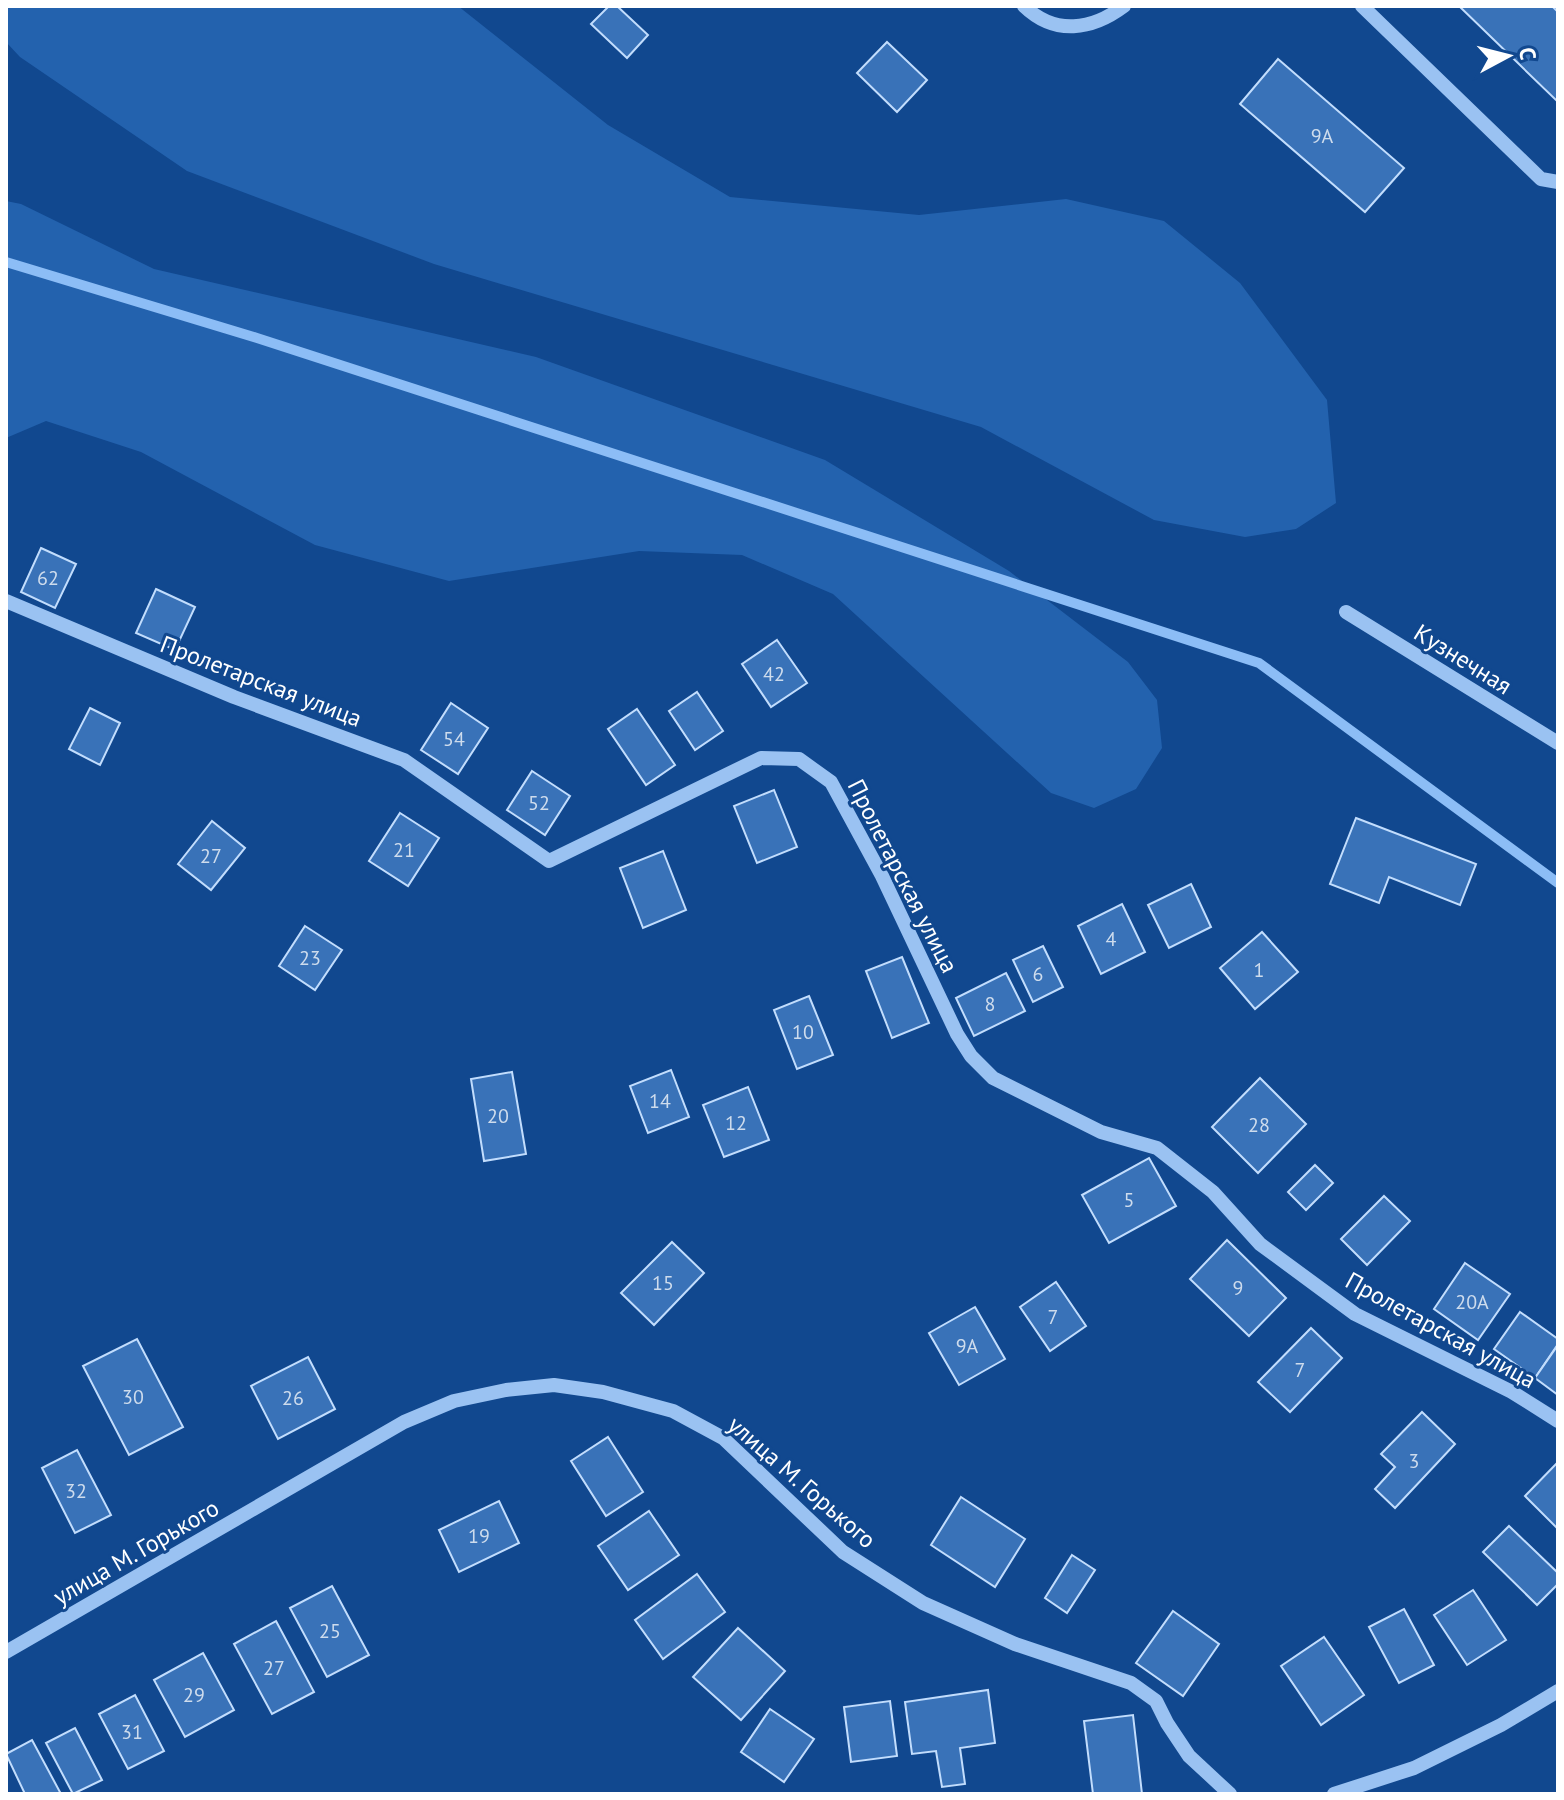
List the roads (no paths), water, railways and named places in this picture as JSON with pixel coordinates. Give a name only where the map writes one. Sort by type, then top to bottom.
[{"type":"street","points":[[1024,6],[1067,29],[1107,19],[1124,6]]},
{"type":"street","points":[[1362,6],[1541,179],[1558,182]]},
{"type":"street","name":"Пролетарская улица","points":[[6,601],[234,697],[404,760],[549,861],[761,758],[799,759],[831,782],[882,876],[957,1034],[971,1056],[993,1078],[1101,1132],[1157,1148],[1213,1192],[1260,1244],[1355,1314],[1512,1392],[1558,1421]]},
{"type":"street","name":"Кузнечная","points":[[1346,612],[1558,743]]},
{"type":"street","name":"улица М. Горького","points":[[6,1652],[404,1422],[454,1401],[506,1390],[554,1385],[603,1392],[673,1411],[723,1438],[843,1552],[923,1603],[1015,1644],[1131,1683],[1156,1701],[1189,1756],[1230,1794]]},
{"type":"street","points":[[1334,1794],[1414,1768],[1501,1725],[1558,1691]]},
{"type":"waterway","points":[[6,262],[257,338],[1259,663],[1558,883]]}]
